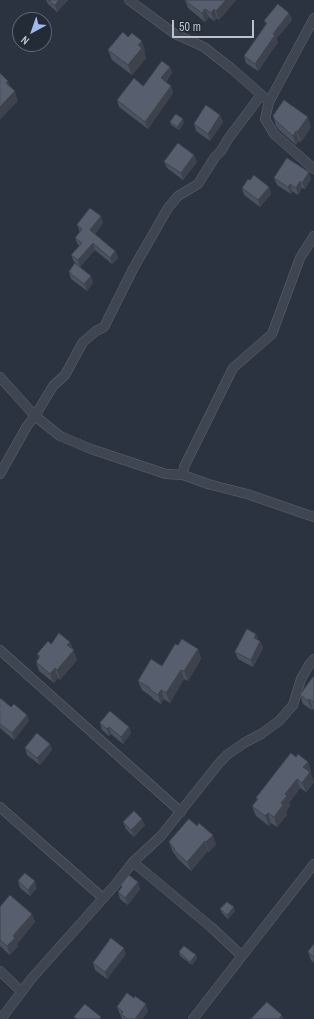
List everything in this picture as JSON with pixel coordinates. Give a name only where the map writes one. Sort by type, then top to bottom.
[{"type":"street","points":[[129,0],[175,34],[204,47],[232,69],[269,102]]},
{"type":"street","points":[[314,18],[269,102],[266,119],[274,134],[314,169]]},
{"type":"street","points":[[0,474],[53,386],[65,375],[83,342],[96,331],[104,327],[133,269],[168,208],[178,196],[198,184],[215,157],[221,151],[228,139],[261,95]]},
{"type":"street","points":[[183,475],[184,467],[233,368],[272,334],[300,258],[314,236]]},
{"type":"street","points":[[0,377],[36,416],[60,436],[91,449],[166,474],[183,475],[208,484],[247,494],[314,517]]},
{"type":"street","points":[[0,650],[181,812]]},
{"type":"street","points":[[1,1019],[21,991],[134,862],[161,836],[227,755],[279,721],[293,705],[301,679],[314,659]]},
{"type":"street","points":[[0,807],[103,898]]},
{"type":"street","points":[[134,862],[211,927],[242,956]]},
{"type":"street","points":[[193,1019],[314,864]]},
{"type":"street","points":[[0,971],[21,991]]},
{"type":"building","points":[[48,0],[59,0],[55,5]]},
{"type":"building","points":[[185,0],[226,0],[216,11],[214,9],[211,13],[205,9],[202,13]]},
{"type":"building","points":[[278,4],[289,13],[273,34],[275,35],[255,64],[244,56],[267,23],[264,21]]},
{"type":"building","points":[[123,32],[128,37],[132,33],[142,41],[138,45],[142,48],[128,65],[108,50]]},
{"type":"building","points":[[162,61],[170,67],[161,78],[171,86],[145,122],[117,100],[134,78],[143,86]]},
{"type":"building","points":[[0,73],[8,81],[6,83],[15,91],[0,107]]},
{"type":"building","points":[[284,100],[308,117],[293,136],[275,120],[273,116]]},
{"type":"building","points":[[206,105],[220,115],[208,134],[194,124]]},
{"type":"building","points":[[176,114],[183,119],[177,127],[170,122]]},
{"type":"building","points":[[178,143],[194,155],[181,173],[164,162]]},
{"type":"building","points":[[287,158],[309,172],[302,183],[300,181],[296,188],[290,184],[288,187],[274,178]]},
{"type":"building","points":[[254,175],[269,187],[258,200],[242,188],[248,179],[250,180]]},
{"type":"building","points":[[90,208],[101,216],[90,230],[115,251],[110,258],[93,243],[78,260],[71,255],[82,243],[75,238],[82,229],[77,225]]},
{"type":"building","points":[[75,263],[91,276],[84,284],[69,272]]},
{"type":"building","points":[[247,629],[256,634],[254,638],[260,641],[251,660],[235,652]]},
{"type":"building","points":[[59,633],[70,642],[67,645],[74,650],[57,670],[55,668],[50,674],[36,662],[40,656],[37,654],[48,641],[51,644]]},
{"type":"building","points":[[182,639],[198,649],[184,671],[181,670],[166,693],[161,690],[158,695],[138,681],[151,659],[162,666],[175,644],[178,645]]},
{"type":"building","points":[[313,677],[314,702],[309,699],[308,701],[300,695]]},
{"type":"building","points":[[0,698],[11,707],[14,704],[27,715],[12,733],[0,724]]},
{"type":"building","points":[[110,711],[129,727],[121,737],[109,727],[107,729],[100,723]]},
{"type":"building","points":[[37,733],[50,744],[37,758],[25,748]]},
{"type":"building","points":[[291,753],[296,757],[298,754],[308,762],[303,767],[310,772],[302,783],[297,779],[285,794],[287,796],[281,803],[283,805],[274,817],[268,813],[265,816],[252,806],[258,799],[256,798]]},
{"type":"building","points":[[134,811],[142,819],[131,830],[123,822]]},
{"type":"building","points":[[189,819],[197,826],[199,823],[213,835],[206,842],[205,841],[187,862],[174,850],[175,849],[169,842]]},
{"type":"building","points":[[25,873],[35,881],[28,890],[18,881]]},
{"type":"building","points":[[129,875],[138,882],[125,898],[118,892],[122,887],[121,885]]},
{"type":"building","points":[[10,895],[32,914],[13,936],[15,938],[7,946],[0,940],[0,907]]},
{"type":"building","points":[[227,902],[234,907],[227,915],[220,909]]},
{"type":"building","points":[[111,938],[124,948],[105,972],[93,963]]},
{"type":"building","points":[[314,944],[314,957],[308,952]]},
{"type":"building","points":[[184,946],[196,955],[190,962],[179,952]]},
{"type":"building","points":[[127,993],[134,998],[135,996],[146,1004],[135,1019],[127,1019],[121,1014],[123,1012],[117,1007]]},
{"type":"building","points":[[267,1002],[282,1015],[279,1019],[251,1019]]},
{"type":"building","points":[[85,1004],[101,1017],[100,1019],[77,1019],[74,1017]]}]
